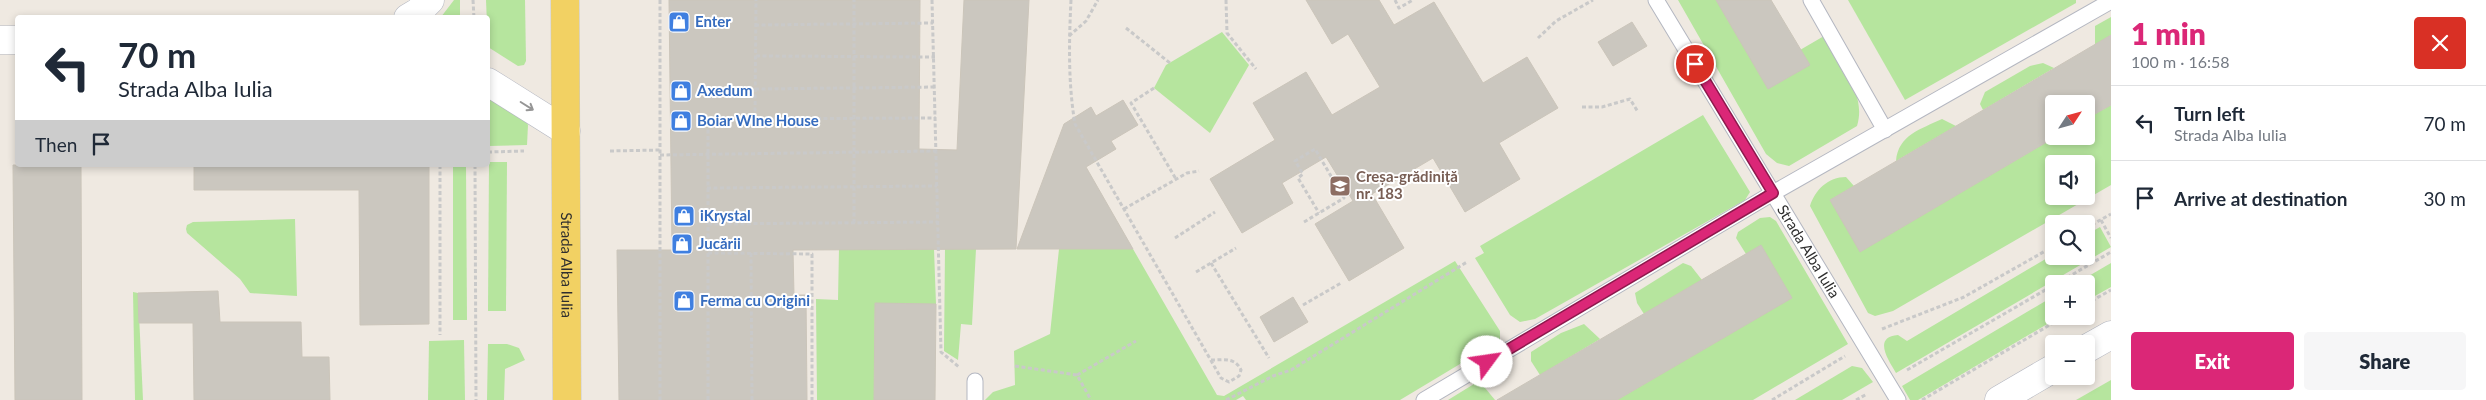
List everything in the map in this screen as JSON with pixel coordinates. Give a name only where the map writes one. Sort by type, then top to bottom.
[{"type":"main road","name":"Strada Alba Iulia","points":[[565,0],[567,400]]},
{"type":"street","points":[[413,15],[430,0]]},
{"type":"street","points":[[0,40],[15,40]]},
{"type":"street","points":[[490,83],[566,131]]},
{"type":"street","points":[[2095,344],[2111,334]]},
{"type":"street","points":[[1999,400],[2045,373]]},
{"type":"lane","name":"Strada Alba Iulia","points":[[1656,0],[1898,400]]},
{"type":"lane","points":[[1811,0],[1885,130]]},
{"type":"lane","points":[[1424,400],[1773,193],[2103,3]]},
{"type":"lane","points":[[975,381],[975,400]]},
{"type":"path","points":[[473,0],[474,15]]},
{"type":"path","points":[[660,0],[660,400]]},
{"type":"path","points":[[755,118],[756,0]]},
{"type":"path","points":[[854,0],[854,223]]},
{"type":"path","points":[[932,0],[936,87],[941,352],[975,381]]},
{"type":"path","points":[[1071,0],[1069,36],[1071,102],[1075,124],[1221,378],[1229,382],[1239,376],[1238,363],[1231,360],[1211,360]]},
{"type":"path","points":[[1069,36],[1086,21],[1098,0]]},
{"type":"path","points":[[1226,0],[1227,33],[1256,69]]},
{"type":"path","points":[[1395,0],[1400,8],[1413,0]]},
{"type":"path","points":[[1538,38],[1556,21],[1593,0]]},
{"type":"path","points":[[756,26],[933,23]]},
{"type":"path","points":[[1126,28],[1170,63]]},
{"type":"path","points":[[756,56],[935,57]]},
{"type":"path","points":[[755,89],[936,87]]},
{"type":"path","points":[[1154,88],[1130,103],[1176,179]]},
{"type":"path","points":[[1582,107],[1602,107],[1630,99],[1638,112]]},
{"type":"path","points":[[708,400],[708,119],[936,118]]},
{"type":"path","points":[[1304,222],[1319,213],[1344,198],[1314,149],[1295,161],[1303,174],[1298,178],[1319,213]]},
{"type":"path","points":[[610,151],[660,150]]},
{"type":"path","points":[[660,155],[937,151]]},
{"type":"path","points":[[490,152],[524,152]]},
{"type":"path","points":[[440,167],[440,335]]},
{"type":"path","points":[[475,167],[476,400]]},
{"type":"path","points":[[1124,209],[1176,179],[1188,173],[1199,171]]},
{"type":"path","points":[[708,188],[938,186]]},
{"type":"path","points":[[1175,238],[1215,212]]},
{"type":"path","points":[[2095,223],[2111,214]]},
{"type":"path","points":[[2100,220],[2111,238]]},
{"type":"path","points":[[708,224],[938,222]]},
{"type":"path","points":[[1196,272],[1236,248]]},
{"type":"path","points":[[1772,400],[1865,344],[1882,330],[1964,296],[2045,251]]},
{"type":"path","points":[[2071,275],[2111,252]]},
{"type":"path","points":[[708,253],[812,254],[812,400]]},
{"type":"path","points":[[750,253],[752,400]]},
{"type":"path","points":[[1226,400],[1273,376],[1291,370],[1467,262]]},
{"type":"path","points":[[1211,263],[1269,358]]},
{"type":"path","points":[[1303,305],[1341,283]]},
{"type":"path","points":[[1856,400],[2045,290]]},
{"type":"path","points":[[2095,299],[2111,290]]},
{"type":"path","points":[[1922,400],[2050,325]]},
{"type":"path","points":[[1015,366],[1077,376],[1136,341]]},
{"type":"path","points":[[1077,376],[1091,400]]},
{"type":"green space","points":[[454,0],[460,0],[460,15],[443,15]]},
{"type":"green space","points":[[486,0],[525,0],[526,61],[524,65],[518,66],[490,48],[490,15],[487,15]]},
{"type":"green space","points":[[1678,0],[1716,0],[1800,50],[1824,36],[1844,68],[1855,91],[1859,114],[1857,126],[1789,166],[1777,163],[1766,154]]},
{"type":"green space","points":[[1848,0],[2076,0],[2076,3],[1905,100]]},
{"type":"green space","points":[[2111,17],[2111,35],[2095,45],[2095,26]]},
{"type":"green space","points":[[1222,32],[1249,65],[1210,133],[1154,88],[1166,65]]},
{"type":"green space","points":[[2043,63],[2054,68],[1983,110],[1980,104],[1985,92],[2030,66]]},
{"type":"green space","points":[[490,94],[523,116],[528,125],[527,145],[490,146]]},
{"type":"green space","points":[[2111,105],[2111,185],[2095,194],[2095,155],[2045,155],[2045,205],[2076,205],[2059,215],[2045,215],[2045,223],[1893,311],[1875,316],[1868,313],[1810,206],[1815,195],[1823,185],[1833,179],[1846,177],[1854,186],[1830,200],[1861,251],[2045,143],[2045,145],[2095,145],[2095,114]]},
{"type":"green space","points":[[1703,115],[1750,192],[1745,200],[1535,319],[1520,322],[1510,315],[1475,258],[1484,253],[1480,246]]},
{"type":"green space","points":[[1942,119],[1956,126],[1896,161],[1901,145],[1906,139],[1919,130]]},
{"type":"green space","points":[[490,162],[507,162],[506,311],[488,311],[489,167]]},
{"type":"green space","points":[[453,167],[466,167],[467,320],[453,320]]},
{"type":"green space","points":[[1770,217],[1776,221],[1848,344],[1753,400],[1617,400],[1791,298],[1746,254],[1736,238],[1738,232],[1760,218]]},
{"type":"green space","points":[[295,219],[297,296],[250,293],[240,279],[187,233],[186,229],[187,225],[193,222]]},
{"type":"green space","points":[[2100,227],[2111,247],[2095,256],[2095,230]]},
{"type":"green space","points":[[839,248],[934,249],[936,304],[875,304],[874,400],[817,400],[816,299],[838,300]]},
{"type":"green space","points":[[945,248],[976,249],[972,325],[961,324],[958,360],[944,351]]},
{"type":"green space","points":[[1059,249],[1133,249],[1217,395],[1224,396],[1455,261],[1500,331],[1500,340],[1400,400],[1246,400],[1243,396],[1236,400],[985,400],[993,392],[1015,385],[1014,351],[1050,334]]},
{"type":"green space","points":[[2045,259],[2045,265],[2080,265],[2063,275],[2045,275],[2045,286],[1896,373],[1887,356],[1884,345],[1890,337],[1898,335],[1907,341]]},
{"type":"green space","points":[[1683,263],[1691,266],[1702,280],[1644,314],[1637,303],[1635,293]]},
{"type":"green space","points":[[2111,263],[2111,287],[2095,296],[2095,275],[2090,275]]},
{"type":"green space","points":[[133,292],[138,293],[143,400],[135,400]]},
{"type":"green space","points":[[2045,301],[2046,325],[1918,400],[1910,400],[1902,386]]},
{"type":"green space","points":[[1584,324],[1600,339],[1540,375],[1531,361],[1531,352],[1561,333]]},
{"type":"green space","points":[[464,340],[465,400],[428,400],[429,341]]},
{"type":"green space","points":[[488,344],[507,344],[519,348],[525,360],[505,369],[504,400],[487,400]]},
{"type":"green space","points":[[1852,366],[1862,368],[1873,382],[1842,400],[1795,400]]},
{"type":"green space","points":[[2111,380],[2111,400],[2076,400]]},
{"type":"green space","points":[[1481,383],[1495,400],[1448,400],[1474,384]]},
{"type":"building","points":[[669,0],[920,0],[919,149],[957,150],[964,0],[1029,0],[1016,249],[793,250],[794,295],[806,295],[807,400],[619,400],[617,250],[672,250]]},
{"type":"building","points":[[1306,0],[1379,0],[1394,25],[1434,2],[1483,83],[1527,57],[1558,108],[1499,143],[1520,179],[1465,212],[1433,158],[1372,194],[1404,248],[1349,281],[1315,224],[1353,201],[1326,157],[1282,183],[1293,203],[1242,233],[1210,179],[1275,140],[1253,103],[1306,72],[1332,115],[1380,87],[1348,34],[1332,44]]},
{"type":"building","points":[[1716,0],[1771,0],[1810,65],[1768,89]]},
{"type":"building","points":[[1632,22],[1647,46],[1613,66],[1598,42]]},
{"type":"building","points":[[2111,35],[2111,105],[2095,114],[2095,95],[2045,95],[2045,143],[1860,252],[1830,200]]},
{"type":"building","points":[[1123,100],[1138,125],[1111,141],[1116,149],[1086,167],[1133,249],[1017,249],[1064,124],[1091,107],[1096,116]]},
{"type":"building","points":[[13,165],[15,167],[81,167],[82,400],[15,400]]},
{"type":"building","points":[[194,167],[429,167],[429,324],[360,325],[359,190],[194,190]]},
{"type":"building","points":[[1761,245],[1792,298],[1617,400],[1497,400]]},
{"type":"building","points":[[218,291],[220,322],[301,322],[302,357],[329,357],[330,400],[194,400],[193,323],[139,323],[138,293]]},
{"type":"building","points":[[1293,297],[1308,322],[1274,342],[1260,317]]},
{"type":"building","points":[[875,303],[936,304],[935,400],[874,400]]},
{"type":"place","name":"Enter","points":[[679,22]]},
{"type":"place","name":"Axedum","points":[[681,91]]},
{"type":"place","name":"Boiar WIne House","points":[[681,121]]},
{"type":"place","name":"Creșa-grădiniță nr. 183","points":[[1340,186]]},
{"type":"place","name":"iKrystal","points":[[684,216]]},
{"type":"place","name":"Jucării","points":[[682,244]]},
{"type":"place","name":"Ferma cu Origini","points":[[684,301]]},
{"type":"route","points":[[1487,362],[1773,193],[1695,64]]}]
